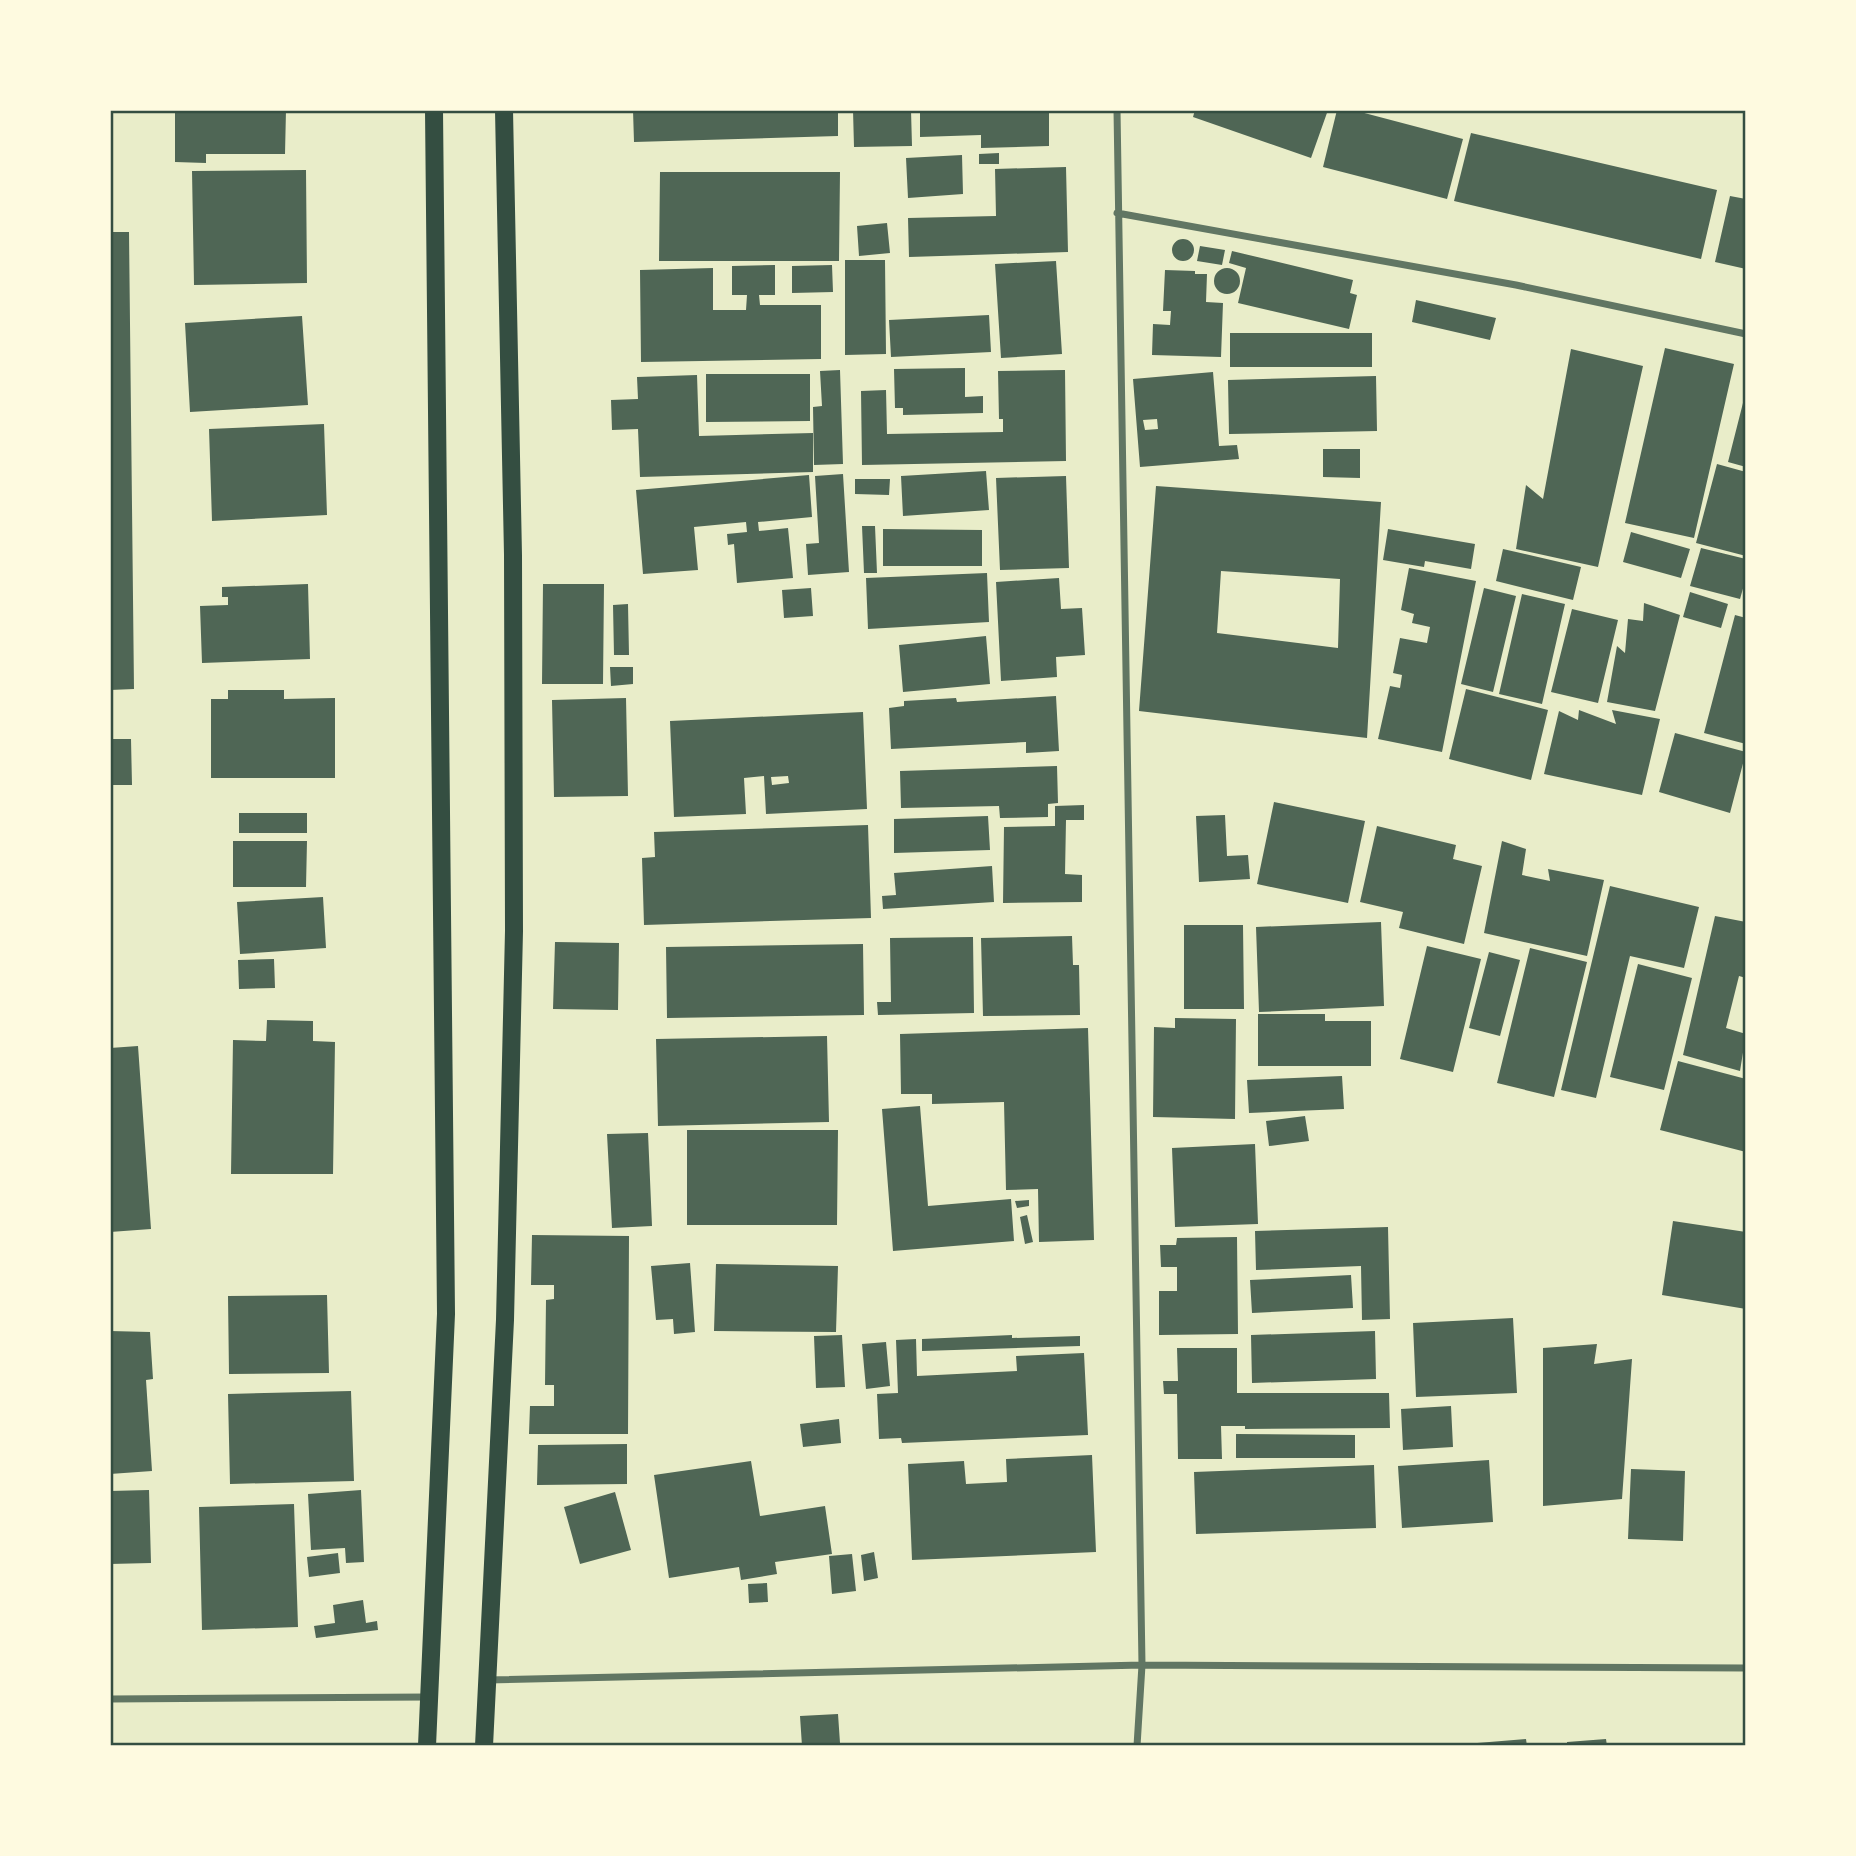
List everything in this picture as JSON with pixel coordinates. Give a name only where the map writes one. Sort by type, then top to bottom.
[{"type":"main road","points":[[427,1746],[446,1314],[434,110]]},
{"type":"main road","points":[[484,1746],[505,1320],[514,931],[513,569],[504,110]]},
{"type":"street","points":[[1117,110],[1142,1665],[1136,1746]]},
{"type":"street","points":[[1117,213],[1516,285],[1746,334]]},
{"type":"street","points":[[488,1680],[1142,1665],[1746,1668]]},
{"type":"street","points":[[110,1699],[429,1697]]},
{"type":"building","points":[[175,110],[286,110],[285,154],[206,154],[206,163],[175,162]]},
{"type":"building","points":[[633,110],[838,110],[838,136],[634,142]]},
{"type":"building","points":[[853,110],[911,110],[912,146],[854,147]]},
{"type":"building","points":[[920,110],[1049,110],[1049,146],[981,148],[981,135],[920,137]]},
{"type":"building","points":[[1195,110],[1328,110],[1311,158],[1193,117]]},
{"type":"building","points":[[1337,110],[1353,110],[1463,139],[1447,199],[1323,167]]},
{"type":"building","points":[[1471,133],[1717,190],[1701,259],[1454,201]]},
{"type":"building","points":[[999,153],[999,164],[979,164],[979,154]]},
{"type":"building","points":[[962,155],[963,194],[908,198],[906,158]]},
{"type":"building","points":[[1066,167],[1068,252],[909,257],[908,218],[996,216],[995,169]]},
{"type":"building","points":[[306,170],[307,283],[194,285],[192,171]]},
{"type":"building","points":[[660,172],[840,172],[839,261],[659,261]]},
{"type":"building","points":[[1730,196],[1746,199],[1746,269],[1715,262]]},
{"type":"building","points":[[887,223],[890,253],[859,256],[857,226]]},
{"type":"building","points":[[110,232],[129,232],[134,689],[110,690]]},
{"type":"building","points":[[1183,239],[1191,242],[1194,250],[1191,258],[1183,261],[1175,258],[1172,250],[1175,242]]},
{"type":"building","points":[[1200,246],[1225,250],[1222,265],[1197,261]]},
{"type":"building","points":[[1232,251],[1353,280],[1350,293],[1357,295],[1349,329],[1238,303],[1246,268],[1229,263]]},
{"type":"building","points":[[845,260],[885,260],[886,354],[845,355]]},
{"type":"building","points":[[1056,261],[1062,354],[1001,358],[995,264]]},
{"type":"building","points":[[775,265],[775,295],[759,295],[760,305],[821,305],[821,359],[641,362],[640,270],[713,268],[713,310],[746,310],[747,295],[732,295],[732,266]]},
{"type":"building","points":[[832,265],[833,292],[792,293],[792,266]]},
{"type":"building","points":[[1227,268],[1236,272],[1240,281],[1236,290],[1227,294],[1218,290],[1214,281],[1218,272]]},
{"type":"building","points":[[1165,270],[1207,274],[1206,302],[1223,303],[1221,357],[1152,355],[1153,324],[1170,325],[1171,311],[1163,311]]},
{"type":"building","points":[[1416,300],[1496,318],[1490,340],[1412,322]]},
{"type":"building","points":[[989,315],[991,352],[891,357],[889,320]]},
{"type":"building","points":[[302,316],[308,405],[190,412],[185,323]]},
{"type":"building","points":[[1230,333],[1372,333],[1372,367],[1230,367]]},
{"type":"building","points":[[1665,348],[1734,364],[1694,538],[1625,523]]},
{"type":"building","points":[[1571,349],[1643,366],[1598,567],[1516,549],[1526,485],[1543,499]]},
{"type":"building","points":[[965,368],[965,397],[983,396],[983,413],[903,415],[903,408],[895,408],[894,369]]},
{"type":"building","points":[[840,370],[843,464],[814,465],[813,407],[822,406],[820,371]]},
{"type":"building","points":[[1065,370],[1066,461],[862,465],[861,391],[886,390],[887,434],[1003,432],[1003,419],[999,419],[998,371]]},
{"type":"building","points":[[1213,372],[1219,446],[1237,445],[1239,459],[1140,467],[1133,379]],"holes":[[[1157,419],[1158,429],[1145,430],[1143,420]]]},
{"type":"building","points":[[706,374],[810,374],[810,421],[706,422]]},
{"type":"building","points":[[697,375],[699,436],[813,433],[813,472],[640,477],[638,429],[612,430],[611,400],[638,399],[637,377]]},
{"type":"building","points":[[1376,376],[1377,431],[1229,434],[1228,380]]},
{"type":"building","points":[[1746,396],[1746,467],[1728,462]]},
{"type":"building","points":[[324,424],[327,515],[212,521],[209,429]]},
{"type":"building","points":[[1323,449],[1360,449],[1360,478],[1323,477]]},
{"type":"building","points":[[1717,464],[1746,472],[1746,556],[1696,543]]},
{"type":"building","points":[[986,471],[989,510],[903,516],[901,476]]},
{"type":"building","points":[[843,474],[849,572],[808,575],[806,544],[819,543],[815,476]]},
{"type":"building","points":[[809,475],[812,517],[758,522],[759,531],[788,528],[793,578],[737,583],[734,544],[728,545],[727,534],[747,532],[746,522],[694,527],[698,570],[643,574],[636,490]]},
{"type":"building","points":[[1066,476],[1069,568],[1000,570],[996,478]]},
{"type":"building","points":[[855,479],[890,479],[889,495],[855,494]]},
{"type":"building","points":[[1156,486],[1381,502],[1367,738],[1139,711]],"holes":[[[1221,571],[1340,579],[1338,648],[1217,633]]]},
{"type":"building","points":[[862,526],[875,526],[877,573],[864,573]]},
{"type":"building","points":[[883,529],[982,530],[982,566],[883,566]]},
{"type":"building","points":[[1388,529],[1475,544],[1471,569],[1425,561],[1424,567],[1383,560]]},
{"type":"building","points":[[1631,532],[1690,549],[1681,578],[1623,562]]},
{"type":"building","points":[[1701,548],[1746,559],[1746,578],[1740,599],[1690,586]]},
{"type":"building","points":[[1503,549],[1581,567],[1573,600],[1496,581]]},
{"type":"building","points":[[1409,568],[1476,581],[1442,752],[1378,739],[1390,686],[1400,688],[1402,675],[1393,673],[1400,638],[1427,643],[1430,627],[1412,623],[1414,614],[1401,610]]},
{"type":"building","points":[[987,573],[989,622],[868,629],[866,578]]},
{"type":"building","points":[[1059,578],[1061,609],[1082,608],[1085,655],[1056,657],[1057,677],[1001,681],[996,582]]},
{"type":"building","points":[[308,584],[310,659],[202,663],[200,606],[228,605],[228,597],[222,597],[222,587]]},
{"type":"building","points":[[543,584],[604,584],[603,684],[542,684]]},
{"type":"building","points":[[811,588],[813,616],[784,618],[782,590]]},
{"type":"building","points":[[1484,588],[1516,596],[1493,692],[1461,684]]},
{"type":"building","points":[[1690,592],[1728,604],[1721,628],[1683,617]]},
{"type":"building","points":[[1522,594],[1565,604],[1542,704],[1499,694]]},
{"type":"building","points":[[1644,603],[1680,615],[1655,711],[1607,702],[1617,646],[1625,653],[1628,619],[1643,621]]},
{"type":"building","points":[[628,604],[629,655],[614,655],[613,605]]},
{"type":"building","points":[[1572,609],[1618,620],[1598,703],[1551,692]]},
{"type":"building","points":[[1735,615],[1746,618],[1746,744],[1704,733]]},
{"type":"building","points":[[986,636],[990,684],[903,692],[899,645]]},
{"type":"building","points":[[610,667],[633,667],[633,684],[611,686]]},
{"type":"building","points":[[1466,689],[1548,710],[1531,780],[1449,759]]},
{"type":"building","points":[[228,690],[284,690],[284,699],[335,698],[335,778],[211,778],[211,699],[228,699]]},
{"type":"building","points":[[1056,696],[1059,751],[1026,753],[1026,742],[891,749],[889,708],[904,706],[904,701],[956,698],[957,702]]},
{"type":"building","points":[[626,698],[628,796],[554,797],[552,700]]},
{"type":"building","points":[[1579,710],[1616,724],[1612,710],[1660,719],[1642,795],[1544,774],[1559,711],[1578,720]]},
{"type":"building","points":[[863,712],[867,809],[766,814],[764,776],[744,778],[746,814],[674,817],[670,721]],"holes":[[[788,776],[789,783],[772,785],[771,777]]]},
{"type":"building","points":[[1675,733],[1746,752],[1730,813],[1659,792]]},
{"type":"building","points":[[110,739],[131,739],[132,785],[110,785]]},
{"type":"building","points":[[1057,766],[1058,803],[1048,804],[1048,817],[1000,818],[999,806],[901,808],[900,771]]},
{"type":"building","points":[[1274,802],[1365,821],[1348,903],[1257,884]]},
{"type":"building","points":[[1084,805],[1084,820],[1066,820],[1065,874],[1082,875],[1082,902],[1003,903],[1004,827],[1055,826],[1055,806]]},
{"type":"building","points":[[239,813],[307,813],[307,833],[239,833]]},
{"type":"building","points":[[1225,815],[1227,856],[1248,855],[1250,879],[1199,882],[1196,816]]},
{"type":"building","points":[[988,816],[990,850],[894,853],[894,819]]},
{"type":"building","points":[[868,825],[871,918],[644,925],[642,858],[655,857],[654,832]]},
{"type":"building","points":[[1377,826],[1456,845],[1453,859],[1482,866],[1464,944],[1399,928],[1403,912],[1360,902]]},
{"type":"building","points":[[233,841],[307,841],[306,887],[233,887]]},
{"type":"building","points":[[1502,841],[1526,849],[1522,875],[1550,881],[1548,869],[1604,880],[1587,956],[1484,933]]},
{"type":"building","points":[[992,866],[994,902],[883,909],[882,896],[896,895],[894,873]]},
{"type":"building","points":[[1610,886],[1699,907],[1684,968],[1630,956],[1596,1098],[1561,1090]]},
{"type":"building","points":[[323,897],[326,948],[240,954],[237,902]]},
{"type":"building","points":[[1715,916],[1746,922],[1746,978],[1739,976],[1726,1028],[1746,1034],[1740,1071],[1683,1055]]},
{"type":"building","points":[[1381,922],[1384,1006],[1259,1012],[1256,927]]},
{"type":"building","points":[[1184,925],[1243,925],[1244,1009],[1184,1009]]},
{"type":"building","points":[[1072,936],[1073,965],[1079,965],[1080,1015],[983,1016],[981,938]]},
{"type":"building","points":[[973,937],[974,1013],[878,1015],[877,1002],[891,1002],[890,938]]},
{"type":"building","points":[[555,942],[619,943],[618,1010],[553,1009]]},
{"type":"building","points":[[863,944],[864,1015],[667,1018],[666,947]]},
{"type":"building","points":[[1427,946],[1481,959],[1453,1072],[1400,1059]]},
{"type":"building","points":[[1530,948],[1587,962],[1554,1097],[1497,1083]]},
{"type":"building","points":[[1489,952],[1520,960],[1500,1036],[1469,1028]]},
{"type":"building","points":[[274,959],[275,988],[239,989],[238,960]]},
{"type":"building","points":[[1638,964],[1692,978],[1664,1090],[1610,1077]]},
{"type":"building","points":[[1258,1014],[1325,1014],[1325,1021],[1371,1021],[1371,1066],[1258,1066]]},
{"type":"building","points":[[1175,1018],[1236,1019],[1235,1119],[1153,1117],[1154,1027],[1175,1028]]},
{"type":"building","points":[[267,1020],[313,1021],[313,1041],[335,1042],[333,1174],[231,1174],[233,1040],[266,1041]]},
{"type":"building","points":[[1088,1028],[1094,1240],[1039,1242],[1038,1189],[1006,1190],[1004,1102],[932,1104],[932,1094],[901,1094],[900,1034]]},
{"type":"building","points":[[827,1036],[829,1122],[658,1126],[656,1039]]},
{"type":"building","points":[[138,1046],[151,1229],[110,1232],[110,1048]]},
{"type":"building","points":[[1678,1061],[1746,1079],[1746,1152],[1660,1130]]},
{"type":"building","points":[[1342,1076],[1344,1109],[1249,1113],[1247,1080]]},
{"type":"building","points":[[920,1106],[928,1206],[1011,1199],[1014,1241],[893,1251],[882,1109]]},
{"type":"building","points":[[1305,1116],[1309,1141],[1269,1146],[1266,1121]]},
{"type":"building","points":[[687,1130],[838,1130],[837,1225],[687,1225]]},
{"type":"building","points":[[648,1133],[652,1226],[612,1228],[607,1134]]},
{"type":"building","points":[[1255,1144],[1258,1224],[1175,1227],[1172,1148]]},
{"type":"building","points":[[1029,1200],[1029,1206],[1017,1208],[1015,1201]]},
{"type":"building","points":[[1027,1215],[1033,1242],[1025,1244],[1020,1217]]},
{"type":"building","points":[[1673,1221],[1746,1232],[1746,1309],[1662,1295]]},
{"type":"building","points":[[1388,1227],[1390,1319],[1362,1320],[1361,1266],[1256,1270],[1255,1231]]},
{"type":"building","points":[[532,1235],[629,1236],[628,1434],[529,1434],[530,1406],[554,1406],[554,1385],[545,1385],[546,1300],[554,1299],[554,1285],[531,1285]]},
{"type":"building","points":[[1237,1237],[1238,1334],[1159,1335],[1159,1291],[1177,1291],[1177,1267],[1161,1267],[1160,1245],[1176,1245],[1177,1238]]},
{"type":"building","points":[[690,1263],[695,1332],[674,1334],[673,1319],[656,1320],[651,1266]]},
{"type":"building","points":[[716,1264],[838,1266],[836,1332],[714,1331]]},
{"type":"building","points":[[1351,1275],[1353,1308],[1252,1313],[1250,1280]]},
{"type":"building","points":[[327,1295],[329,1373],[229,1374],[228,1296]]},
{"type":"building","points":[[1513,1318],[1517,1393],[1416,1397],[1413,1323]]},
{"type":"building","points":[[110,1331],[150,1332],[153,1379],[146,1380],[152,1471],[110,1474]]},
{"type":"building","points":[[1375,1331],[1376,1379],[1252,1383],[1251,1335]]},
{"type":"building","points":[[842,1335],[845,1387],[816,1388],[814,1336]]},
{"type":"building","points":[[1012,1335],[1012,1338],[1080,1336],[1080,1346],[922,1351],[922,1339]]},
{"type":"building","points":[[916,1339],[917,1376],[1017,1371],[1016,1356],[1084,1353],[1088,1435],[902,1443],[901,1438],[879,1439],[877,1394],[898,1393],[896,1340]]},
{"type":"building","points":[[886,1342],[890,1386],[866,1389],[862,1344]]},
{"type":"building","points":[[1597,1344],[1594,1364],[1632,1359],[1622,1499],[1543,1506],[1543,1348]]},
{"type":"building","points":[[1177,1348],[1237,1348],[1237,1393],[1389,1393],[1390,1428],[1245,1429],[1245,1426],[1221,1426],[1222,1459],[1178,1459],[1177,1394],[1164,1394],[1163,1381],[1178,1381]]},
{"type":"building","points":[[351,1391],[354,1481],[230,1484],[228,1394]]},
{"type":"building","points":[[1451,1406],[1453,1447],[1403,1450],[1401,1409]]},
{"type":"building","points":[[839,1419],[841,1443],[803,1447],[800,1424]]},
{"type":"building","points":[[1236,1434],[1355,1435],[1355,1458],[1236,1458]]},
{"type":"building","points":[[627,1444],[627,1484],[537,1485],[538,1445]]},
{"type":"building","points":[[1092,1455],[1096,1552],[912,1560],[908,1464],[964,1461],[966,1484],[1007,1482],[1006,1459]]},
{"type":"building","points":[[1489,1460],[1493,1522],[1402,1528],[1398,1466]]},
{"type":"building","points":[[751,1461],[760,1516],[825,1506],[832,1554],[775,1562],[777,1574],[741,1580],[739,1567],[669,1578],[654,1475]]},
{"type":"building","points":[[1374,1465],[1376,1528],[1196,1534],[1194,1472]]},
{"type":"building","points":[[1631,1469],[1685,1471],[1683,1541],[1628,1539]]},
{"type":"building","points":[[149,1490],[151,1563],[110,1564],[110,1491]]},
{"type":"building","points":[[361,1490],[364,1562],[346,1563],[345,1548],[311,1550],[308,1494]]},
{"type":"building","points":[[615,1492],[631,1550],[580,1564],[564,1507]]},
{"type":"building","points":[[294,1504],[298,1627],[202,1630],[199,1507]]},
{"type":"building","points":[[874,1552],[878,1578],[864,1581],[861,1555]]},
{"type":"building","points":[[338,1553],[340,1573],[309,1577],[307,1557]]},
{"type":"building","points":[[852,1554],[856,1591],[832,1594],[829,1556]]},
{"type":"building","points":[[767,1583],[768,1602],[749,1603],[748,1584]]},
{"type":"building","points":[[363,1600],[366,1623],[377,1621],[378,1630],[316,1638],[314,1626],[335,1623],[333,1605]]},
{"type":"building","points":[[838,1714],[840,1743],[802,1746],[800,1716]]},
{"type":"building","points":[[1526,1739],[1527,1746],[1465,1744]]},
{"type":"building","points":[[1606,1739],[1607,1746],[1567,1746],[1567,1742]]}]
